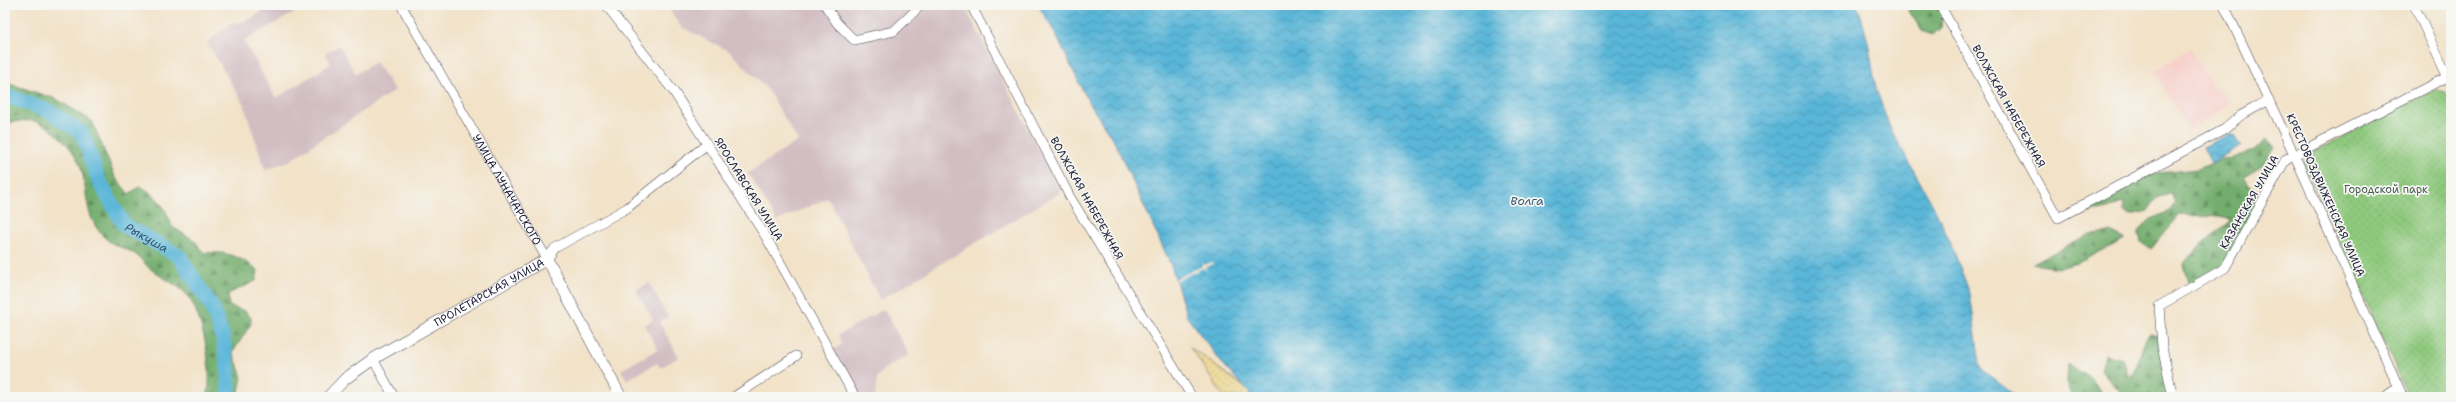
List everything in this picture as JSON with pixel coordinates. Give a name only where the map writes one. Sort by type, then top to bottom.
[{"type":"street","name":"УЛИЦА ЛУНАЧАРСКОГО","points":[[401,5],[547,259],[621,397]]},
{"type":"street","name":"ЯРОСЛАВСКАЯ УЛИЦА","points":[[606,5],[674,92],[706,145],[766,237],[855,397]]},
{"type":"street","points":[[825,5],[837,23],[854,40],[894,31],[918,8],[918,5]]},
{"type":"street","name":"ВОЛЖСКАЯ НАБЕРЕЖНАЯ","points":[[971,5],[1070,197],[1192,397]]},
{"type":"street","name":"ВОЛЖСКАЯ НАБЕРЕЖНАЯ","points":[[1940,5],[2058,218],[2225,130],[2240,116],[2269,100]]},
{"type":"street","name":"КРЕСТОВОЗДВИЖЕНСКАЯ УЛИЦА","points":[[2224,5],[2294,154],[2403,397]]},
{"type":"street","points":[[2414,5],[2450,79]]},
{"type":"street","name":"КАЗАНСКАЯ УЛИЦА","points":[[2173,397],[2162,347],[2159,306],[2225,268],[2286,158],[2450,79]]},
{"type":"street","name":"ПРОЛЕТАРСКАЯ УЛИЦА","points":[[328,397],[345,379],[373,359],[547,259],[555,248],[627,208],[706,145]]},
{"type":"street","points":[[734,397],[796,356]]},
{"type":"street","points":[[373,359],[394,397]]},
{"type":"street","points":[[2384,397],[2398,387]]},
{"type":"shaded area","points":[[274,5],[308,5],[244,41],[276,98],[331,64],[325,53],[340,46],[356,74],[375,62],[395,90],[289,161],[265,170],[244,105],[207,42],[231,24],[244,22]]},
{"type":"shaded area","points":[[308,5],[326,5],[327,6],[312,13]]},
{"type":"shaded area","points":[[667,5],[964,5],[1061,192],[880,300],[828,198],[777,221],[748,173],[798,141],[767,89],[729,51],[681,27]]},
{"type":"shaded area","points":[[2190,49],[2210,82],[2211,88],[2218,87],[2230,104],[2189,130],[2154,71]]},
{"type":"shaded area","points":[[649,283],[668,317],[659,322],[679,357],[660,368],[657,363],[627,380],[621,370],[658,349],[644,325],[653,320],[636,290]]},
{"type":"shaded area","points":[[884,309],[909,355],[884,369],[877,377],[875,397],[860,397],[833,350],[842,344],[838,335]]},
{"type":"green space","points":[[1905,5],[1938,5],[1943,14],[1941,28],[1932,35],[1922,31]]},
{"type":"green space","points":[[5,82],[56,99],[92,121],[115,177],[129,194],[140,186],[152,194],[164,208],[172,227],[194,240],[204,253],[226,254],[244,261],[258,270],[256,281],[228,294],[229,306],[245,311],[251,318],[251,324],[233,352],[242,377],[238,397],[207,397],[209,374],[206,344],[193,304],[183,291],[150,268],[135,254],[108,241],[98,230],[90,213],[81,168],[75,155],[58,135],[45,125],[35,121],[5,123]]},
{"type":"green space","name":"Городской парк","points":[[2435,90],[2445,93],[2451,102],[2451,397],[2409,397],[2303,161],[2311,153]]},
{"type":"green space","points":[[2266,140],[2275,147],[2264,164],[2244,176],[2252,189],[2261,197],[2224,266],[2189,286],[2183,265],[2199,247],[2231,219],[2212,216],[2179,215],[2151,249],[2141,242],[2138,231],[2151,219],[2169,212],[2175,203],[2170,194],[2157,198],[2148,211],[2131,215],[2123,211],[2124,203],[2065,220],[2147,174],[2198,169],[2221,159],[2232,158],[2254,151]]},
{"type":"green space","points":[[2110,232],[2125,239],[2078,263],[2058,268],[2033,264],[2090,234]]},
{"type":"green space","points":[[2149,334],[2158,336],[2171,397],[2125,397],[2101,370],[2105,354],[2122,359],[2129,378],[2136,368],[2143,345]]},
{"type":"green space","points":[[2068,364],[2088,376],[2105,397],[2071,397],[2067,382]]},
{"type":"sand","points":[[1190,347],[1248,390],[1253,397],[1224,397]]},
{"type":"water","name":"Волга","points":[[1038,5],[1856,5],[1860,12],[1869,46],[1876,88],[1889,126],[1936,211],[1953,249],[1970,294],[1982,370],[2017,397],[1253,397],[1221,362],[1187,317],[1171,265],[1114,141],[1088,101],[1054,31]]},
{"type":"water","points":[[2229,134],[2235,136],[2242,145],[2211,163],[2203,147]]},
{"type":"pier","points":[[1202,261],[1204,265],[1212,262],[1213,264],[1205,268],[1207,272],[1203,268],[1176,281],[1175,279],[1202,266]]},
{"type":"waterway","name":"Рыкуша","points":[[5,99],[10,97],[49,111],[82,133],[99,181],[124,225],[179,256],[212,307],[223,338],[228,367],[229,397]]}]
